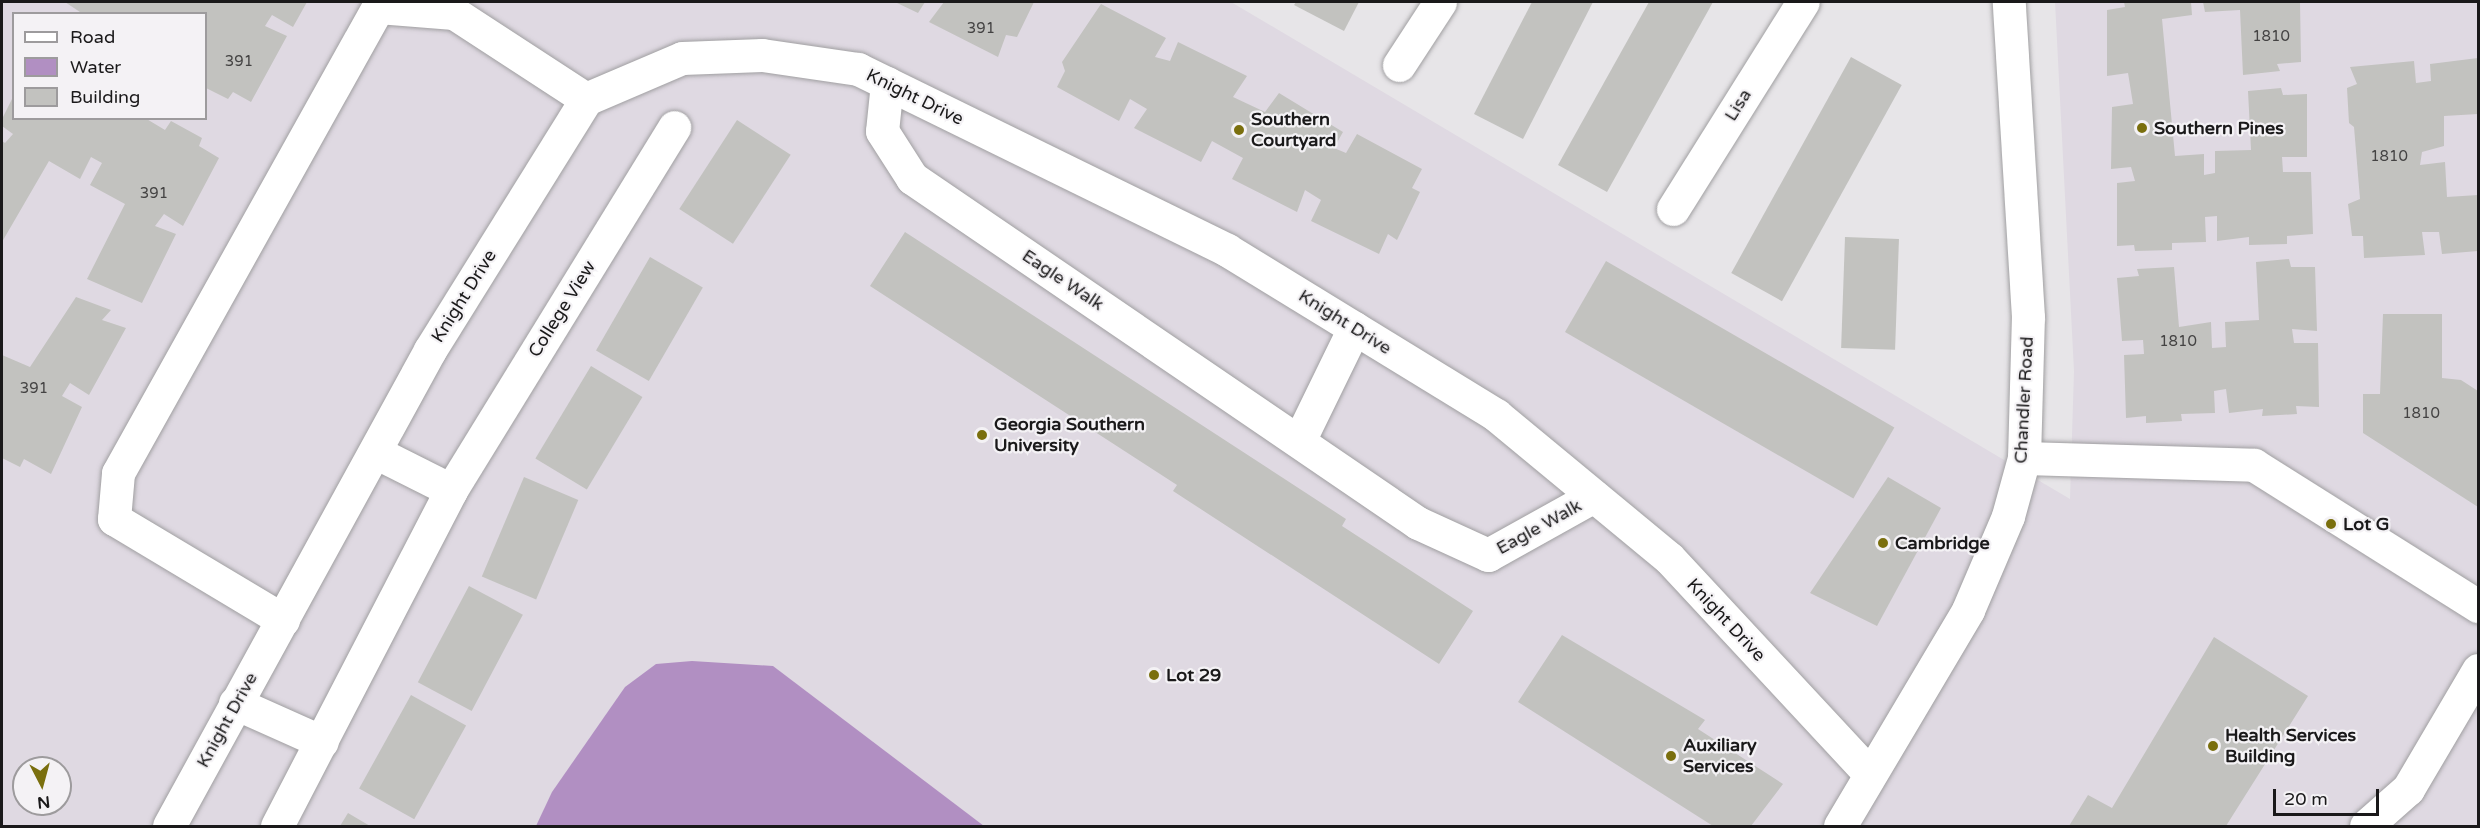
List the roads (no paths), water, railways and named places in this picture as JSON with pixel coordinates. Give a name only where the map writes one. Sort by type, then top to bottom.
[{"type":"street","points":[[1399,65],[1440,2]]},
{"type":"street","name":"Lisa","points":[[1673,209],[1803,2]]},
{"type":"street","name":"Chandler Road","points":[[1840,826],[1968,609],[2008,516],[2024,458],[2028,317],[2009,2]]},
{"type":"street","points":[[283,620],[114,519],[118,473],[378,7],[454,13],[586,99]]},
{"type":"street","name":"Knight Drive","points":[[169,826],[430,350],[586,99],[682,58],[762,55],[858,69],[1227,250],[1496,415],[1669,558],[1870,774]]},
{"type":"street","name":"Eagle Walk","points":[[886,83],[882,131],[912,178],[1419,523],[1488,555],[1594,496]]},
{"type":"street","name":"College View","points":[[277,826],[451,490],[674,127]]},
{"type":"street","points":[[1299,441],[1354,328]]},
{"type":"street","points":[[375,452],[451,490]]},
{"type":"street","points":[[2024,458],[2254,465],[2478,606]]},
{"type":"street","points":[[2366,826],[2408,789],[2478,670]]},
{"type":"street","points":[[235,703],[322,742]]},
{"type":"water","points":[[692,661],[773,666],[984,826],[536,826],[552,792],[625,687],[656,664]]},
{"type":"place","name":"Southern Pines","points":[[2142,128]]},
{"type":"place","name":"Southern Courtyard","points":[[1239,130]]},
{"type":"place","name":"Georgia Southern University","points":[[982,435]]},
{"type":"place","name":"Lot G","points":[[2331,524]]},
{"type":"place","name":"Cambridge","points":[[1883,543]]},
{"type":"place","name":"Lot 29","points":[[1154,675]]},
{"type":"place","name":"Health Services Building","points":[[2213,746]]},
{"type":"place","name":"Auxiliary Services","points":[[1671,756]]}]
